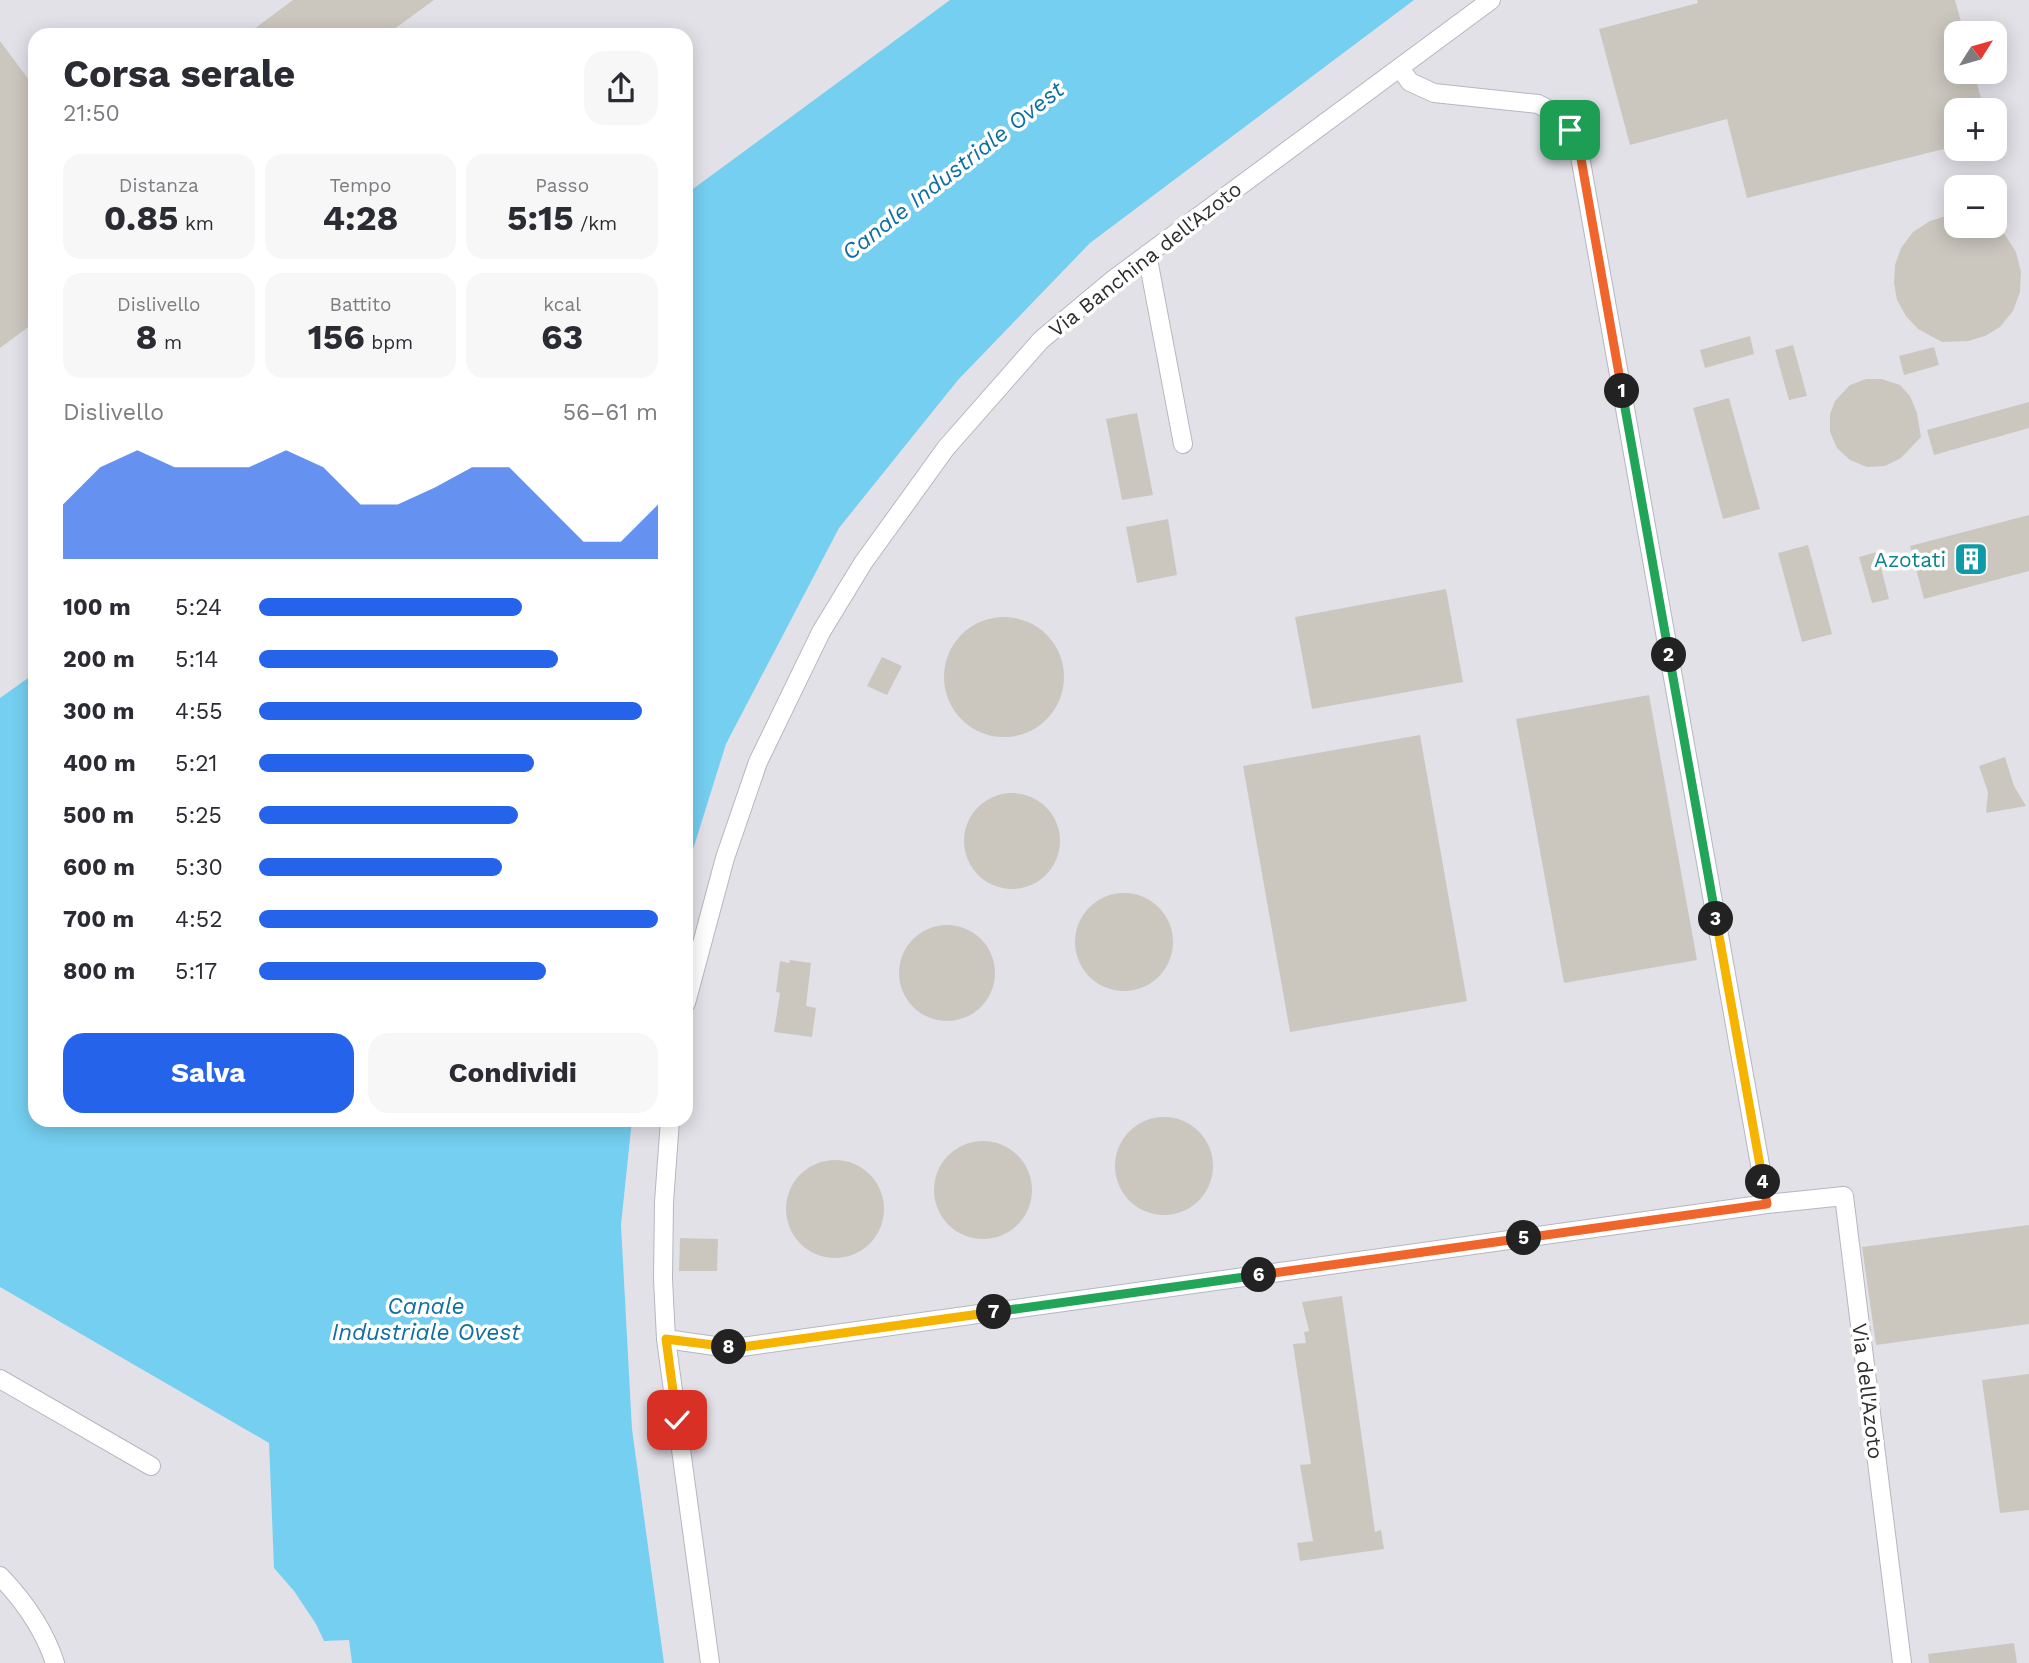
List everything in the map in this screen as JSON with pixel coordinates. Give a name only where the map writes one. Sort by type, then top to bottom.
[{"type":"street","name":"Via Banchina dell'Azoto","points":[[693,977],[725,858],[758,762],[821,632],[863,563],[946,448],[1041,341],[1147,254],[1491,0]]},
{"type":"street","points":[[666,1339],[742,1347],[1767,1204],[1578,145],[1565,123],[1553,111],[1538,104],[1434,93],[1410,82],[1400,68]]},
{"type":"street","points":[[1147,254],[1183,444]]},
{"type":"street","points":[[669,1127],[664,1202],[663,1279],[666,1339],[710,1663]]},
{"type":"street","name":"Via dell'Azoto","points":[[1767,1204],[1844,1196],[1902,1663]]},
{"type":"street","points":[[0,1379],[151,1466]]},
{"type":"street","points":[[0,1576],[33,1616],[55,1663]]},
{"type":"shaded area","points":[[0,0],[950,0],[693,189],[693,28],[28,28],[28,678],[0,698]]},
{"type":"shaded area","points":[[1414,0],[2029,0],[2029,1663],[664,1663],[632,1429],[621,1225],[631,1127],[693,1127],[693,850],[726,744],[839,528],[958,380],[1090,243]]},
{"type":"shaded area","points":[[0,1287],[269,1443],[274,1568],[294,1591],[324,1641],[349,1640],[352,1663],[0,1663]]},
{"type":"water","name":"Canale Industriale Ovest","points":[[950,0],[1414,0],[1090,243],[958,380],[839,528],[726,744],[693,850],[693,189]]},
{"type":"water","name":"Canale Industriale Ovest","points":[[28,678],[28,1127],[631,1127],[621,1225],[632,1429],[664,1663],[352,1663],[349,1640],[324,1641],[294,1591],[274,1568],[269,1443],[0,1287],[0,698]]},
{"type":"building","points":[[293,0],[434,0],[396,28],[255,28]]},
{"type":"building","points":[[1697,0],[1955,0],[1961,21],[1944,21],[1944,84],[1977,84],[1981,98],[1944,98],[1944,149],[1747,198],[1727,119],[1630,145],[1599,29],[1698,3]]},
{"type":"building","points":[[0,41],[28,79],[28,327],[0,348]]},
{"type":"building","points":[[1944,217],[1944,238],[2007,238],[2016,252],[2021,272],[2020,292],[2013,311],[2000,327],[1985,336],[1968,341],[1942,342],[1918,329],[1897,300],[1895,265],[1901,248],[1913,232],[1930,221]]},
{"type":"building","points":[[1750,336],[1754,354],[1705,368],[1700,350]]},
{"type":"building","points":[[1793,345],[1807,396],[1789,400],[1775,350]]},
{"type":"building","points":[[1934,347],[1939,365],[1904,375],[1899,356]]},
{"type":"building","points":[[1866,379],[1882,379],[1900,385],[1910,396],[1917,413],[1921,437],[1901,458],[1885,466],[1867,467],[1850,460],[1837,448],[1830,432],[1830,414],[1835,401],[1850,385]]},
{"type":"building","points":[[1729,398],[1760,509],[1723,519],[1693,408]]},
{"type":"building","points":[[2029,402],[2029,428],[1934,455],[1927,430]]},
{"type":"building","points":[[1137,413],[1153,495],[1122,500],[1106,419]]},
{"type":"building","name":"Azotati","points":[[2029,515],[2029,571],[1924,599],[1910,546]]},
{"type":"building","points":[[1168,519],[1177,575],[1137,583],[1126,527]]},
{"type":"building","points":[[1808,545],[1832,634],[1802,642],[1778,553]]},
{"type":"building","points":[[1877,552],[1889,599],[1872,603],[1859,557]]},
{"type":"building","points":[[1446,589],[1463,682],[1312,709],[1295,617]]},
{"type":"building","points":[[1004,617],[1027,621],[1047,634],[1060,654],[1064,677],[1060,700],[1047,720],[1027,733],[1004,737],[981,733],[961,720],[948,700],[944,677],[948,654],[961,634],[981,621]]},
{"type":"building","points":[[882,657],[902,666],[887,695],[867,686]]},
{"type":"building","points":[[1649,695],[1697,960],[1564,983],[1516,719]]},
{"type":"building","points":[[1420,735],[1467,1001],[1290,1032],[1243,766]]},
{"type":"building","points":[[2005,757],[2014,786],[2026,806],[1986,813],[1988,792],[1979,766]]},
{"type":"building","points":[[1012,793],[1030,797],[1046,807],[1056,823],[1060,841],[1056,859],[1046,875],[1030,885],[1012,889],[994,885],[978,875],[968,859],[964,841],[968,823],[978,807],[994,797]]},
{"type":"building","points":[[1124,893],[1143,896],[1159,907],[1170,923],[1173,942],[1170,961],[1159,977],[1143,988],[1124,991],[1105,988],[1089,977],[1078,961],[1075,942],[1078,923],[1089,907],[1105,896]]},
{"type":"building","points":[[947,925],[965,928],[981,939],[992,955],[995,973],[992,991],[981,1007],[965,1018],[947,1021],[929,1018],[913,1007],[902,991],[899,973],[902,955],[913,939],[929,928]]},
{"type":"building","points":[[790,960],[811,963],[806,1006],[816,1008],[812,1037],[774,1032],[780,993],[776,992],[780,961],[789,963]]},
{"type":"building","points":[[1164,1117],[1183,1120],[1199,1131],[1210,1147],[1213,1166],[1210,1185],[1199,1201],[1183,1212],[1164,1215],[1145,1212],[1129,1201],[1118,1185],[1115,1166],[1118,1147],[1129,1131],[1145,1120]]},
{"type":"building","points":[[983,1141],[1002,1144],[1018,1155],[1029,1171],[1032,1190],[1029,1209],[1018,1225],[1002,1236],[983,1239],[964,1236],[948,1225],[937,1209],[934,1190],[937,1171],[948,1155],[964,1144]]},
{"type":"building","points":[[835,1160],[854,1163],[870,1174],[881,1190],[884,1209],[881,1228],[870,1244],[854,1255],[835,1258],[816,1255],[800,1244],[789,1228],[786,1209],[789,1190],[800,1174],[816,1163]]},
{"type":"building","points":[[2029,1225],[2029,1324],[1876,1345],[1862,1247]]},
{"type":"building","points":[[680,1238],[718,1239],[717,1271],[679,1271]]},
{"type":"building","points":[[1342,1296],[1375,1532],[1381,1530],[1384,1549],[1300,1561],[1297,1543],[1313,1541],[1300,1465],[1311,1464],[1293,1344],[1306,1343],[1304,1332],[1309,1331],[1302,1302]]},
{"type":"building","points":[[2029,1374],[2029,1510],[2000,1513],[1982,1380]]},
{"type":"building","points":[[2014,1643],[2017,1663],[1929,1663],[1928,1654]]},
{"type":"place","name":"Azotati","points":[[1971,559]]},
{"type":"route","points":[[677,1420],[666,1339],[742,1347],[1767,1204],[1580,153],[1570,130]]}]
